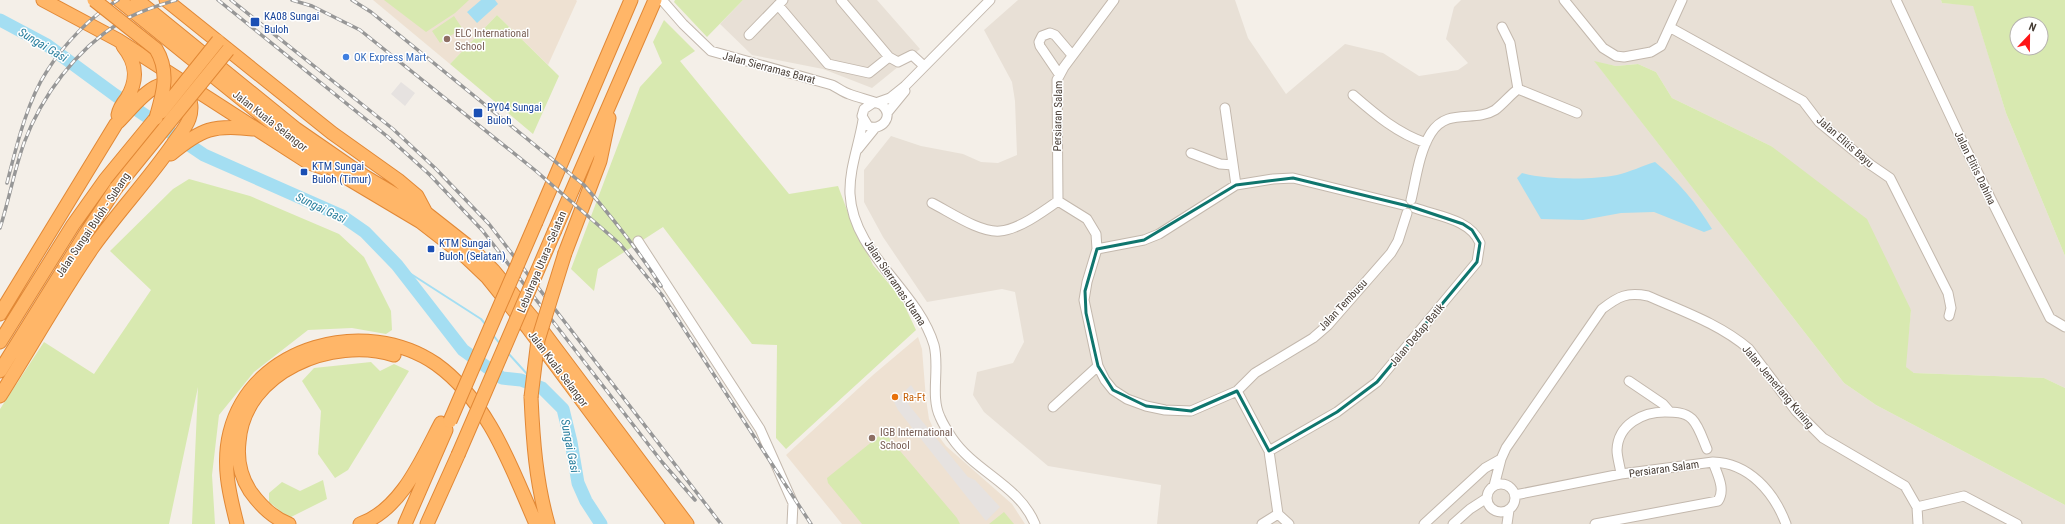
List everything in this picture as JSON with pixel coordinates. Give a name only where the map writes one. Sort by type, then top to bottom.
[{"type":"highway","points":[[43,0],[118,40],[309,163],[337,172]]},
{"type":"highway","points":[[94,0],[156,49],[161,58],[165,81],[156,118]]},
{"type":"highway","name":"Jalan Kuala Selangor","points":[[119,0],[290,138],[337,172],[421,222],[454,247],[487,277],[567,380],[674,524]]},
{"type":"highway","name":"Jalan Kuala Selangor","points":[[137,0],[302,133],[364,176],[426,213],[461,240],[493,270],[535,321],[687,524]]},
{"type":"highway","points":[[166,0],[332,133],[398,180],[417,196],[426,213]]},
{"type":"highway","name":"Lebuhraya Utara–Selatan","points":[[406,524],[445,422],[471,372],[631,0]]},
{"type":"highway","name":"Lebuhraya Utara–Selatan","points":[[427,524],[655,0]]},
{"type":"highway","points":[[118,40],[131,55],[136,77],[135,94]]},
{"type":"highway","name":"Jalan Sungai Buloh - Subang","points":[[0,342],[73,225],[106,180],[218,41]]},
{"type":"highway","name":"Jalan Sungai Buloh - Subang","points":[[0,371],[86,233],[116,188],[228,50]]},
{"type":"highway","points":[[0,314],[116,124],[118,112],[135,94],[162,85],[176,86],[187,94],[192,105],[187,133],[160,162],[93,247],[0,396]]},
{"type":"highway","points":[[548,524],[541,499],[533,450],[531,397],[538,340],[565,253],[600,161],[608,128],[611,103]]},
{"type":"highway","points":[[187,133],[204,132],[223,126],[257,130]]},
{"type":"highway","points":[[237,524],[228,486],[226,462],[230,432],[242,400],[261,378],[285,360],[319,345],[355,340],[389,344],[422,356],[436,365],[465,389],[486,418],[505,452],[536,524]]},
{"type":"highway","points":[[289,524],[282,521],[258,503],[243,480],[238,451],[239,435],[243,421],[255,399],[270,382],[293,366],[328,353],[364,350],[387,353],[424,368],[468,402],[484,428],[527,524]]},
{"type":"highway","points":[[360,524],[386,509],[406,485],[445,422]]},
{"type":"street","name":"Jalan Sierramas Barat","points":[[662,0],[683,24],[711,51],[832,85],[848,94],[875,103]]},
{"type":"street","points":[[841,0],[889,57],[898,62],[912,55],[924,66]]},
{"type":"street","points":[[915,76],[890,98],[866,106],[862,116],[868,126],[875,128],[886,121],[887,113],[915,76],[990,0]]},
{"type":"street","name":"Persiaran Salam","points":[[1058,201],[1056,91],[1059,74],[1114,0]]},
{"type":"street","points":[[1564,0],[1603,48],[1616,56],[1624,57],[1656,50],[1661,46],[1671,28],[1682,0]]},
{"type":"street","name":"Jalan Elitis Dahina","points":[[1896,0],[1962,144],[2050,318],[2065,327]]},
{"type":"street","points":[[749,35],[781,2],[828,64],[869,73],[889,57]]},
{"type":"street","points":[[1502,27],[1510,42],[1518,89]]},
{"type":"street","name":"Jalan Elitis Bayu","points":[[1671,28],[1803,101],[1819,122],[1871,165],[1890,178],[1948,294],[1951,308],[1949,316]]},
{"type":"street","points":[[1059,74],[1040,46],[1039,42],[1042,36],[1050,33],[1055,35],[1072,55]]},
{"type":"street","points":[[1518,89],[1576,113]]},
{"type":"street","points":[[1353,95],[1402,134],[1426,143],[1432,132],[1447,119],[1456,116],[1478,116],[1495,110],[1518,89]]},
{"type":"street","name":"Jalan Sierramas Barat","points":[[848,94],[862,116]]},
{"type":"street","points":[[875,103],[883,106],[887,113]]},
{"type":"street","points":[[1225,108],[1236,185]]},
{"type":"street","name":"Jalan Sierramas Utama","points":[[862,116],[857,150],[850,176],[852,212],[862,234],[907,297],[928,332],[934,346],[936,403],[939,417],[953,440],[970,458],[1020,499],[1031,514],[1035,524]]},
{"type":"street","name":"Jalan Sierramas Utama","points":[[857,150],[875,128]]},
{"type":"street","name":"Jalan Tembusu","points":[[1236,391],[1255,373],[1313,338],[1328,324],[1391,253],[1398,241],[1426,143]]},
{"type":"street","points":[[1191,153],[1220,164],[1233,165]]},
{"type":"street","name":"Jalan Dedap Batik","points":[[1097,249],[1144,240],[1159,234],[1236,185],[1293,178],[1409,206],[1462,224],[1472,230],[1480,243],[1480,253],[1477,262],[1377,382],[1337,412],[1269,451]]},
{"type":"street","points":[[932,202],[981,228],[1000,231],[1031,218],[1058,201],[1087,219],[1092,225],[1096,234],[1097,249],[1087,282],[1084,300],[1098,366],[1105,380],[1114,390],[1127,399],[1146,406],[1165,410],[1191,411],[1236,391],[1269,451],[1278,514],[1289,524]]},
{"type":"street","points":[[638,242],[760,429],[793,503],[792,524]]},
{"type":"street","name":"Jalan Jemerlang Kuning","points":[[1494,486],[1501,459],[1506,448],[1602,308],[1615,299],[1628,294],[1638,294],[1648,296],[1719,328],[1739,340],[1749,349],[1807,424],[1823,438],[1905,486],[1917,508],[1918,524]]},
{"type":"street","points":[[1053,407],[1098,366]]},
{"type":"street","points":[[1629,381],[1663,404],[1670,412]]},
{"type":"street","points":[[1621,474],[1618,449],[1626,426],[1636,418],[1656,412],[1682,413],[1693,420],[1707,449]]},
{"type":"street","points":[[1424,524],[1485,468],[1501,459]]},
{"type":"street","points":[[1595,524],[1718,501],[1721,497],[1722,488],[1713,462]]},
{"type":"street","name":"Persiaran Salam","points":[[1515,495],[1621,474],[1713,462],[1725,462],[1739,466],[1770,492],[1782,512],[1786,524]]},
{"type":"street","points":[[1499,470],[1507,485],[1515,495],[1514,503],[1509,510],[1507,524]]},
{"type":"street","points":[[1453,524],[1470,509],[1487,498],[1490,489],[1494,486],[1507,485]]},
{"type":"street","points":[[1917,508],[1964,496],[2001,514],[2017,524]]},
{"type":"street","points":[[1487,498],[1503,524]]},
{"type":"street","points":[[1470,509],[1509,510]]},
{"type":"street","points":[[1262,524],[1278,514]]},
{"type":"street","points":[[2001,514],[2006,524]]},
{"type":"highlighted area","points":[[1293,178],[1412,207],[1463,224],[1472,230],[1480,243],[1477,262],[1377,382],[1337,412],[1269,451],[1237,391],[1191,411],[1146,406],[1113,390],[1098,366],[1086,313],[1085,291],[1097,249],[1144,240],[1236,185],[1273,179]]},
{"type":"shaded area","name":"ELC International School","points":[[373,0],[577,1],[548,65],[497,15],[450,64]]},
{"type":"shaded area","points":[[743,0],[877,0],[920,49],[872,88],[823,69],[752,55],[720,24]]},
{"type":"shaded area","points":[[1018,0],[1235,0],[1248,38],[1286,94],[1345,44],[1383,53],[1419,76],[1458,70],[1468,63],[1446,39],[1454,7],[1461,0],[1941,0],[1942,3],[1973,5],[2006,113],[2065,256],[2065,388],[2044,378],[1914,373],[1905,367],[1911,310],[1771,146],[1672,98],[1656,72],[1638,64],[1616,66],[1595,62],[1844,383],[1876,405],[2065,505],[2065,524],[1157,524],[1161,485],[1048,466],[984,412],[973,395],[977,372],[1013,363],[1024,342],[1015,292],[1002,289],[927,302],[883,237],[864,202],[864,170],[891,136],[921,146],[963,154],[981,162],[998,163],[1017,155],[1015,101],[1012,82],[984,30]]},
{"type":"shaded area","points":[[401,82],[415,93],[405,106],[391,94]]},
{"type":"shaded area","name":"IGB International School","points":[[918,337],[922,349],[929,419],[934,430],[946,446],[1012,504],[1025,524],[842,524],[786,455],[873,375]]},
{"type":"shaded area","points":[[911,385],[918,396],[908,404],[968,477],[975,480],[1000,507],[986,521],[898,410],[894,402]]},
{"type":"green space","points":[[384,0],[469,0],[455,13],[426,32]]},
{"type":"green space","points":[[675,0],[743,0],[707,37],[674,2]]},
{"type":"green space","points":[[1941,0],[2065,0],[2065,256],[2006,113],[1973,6],[1942,3]]},
{"type":"green space","points":[[497,15],[559,76],[533,134],[450,64]]},
{"type":"green space","points":[[454,16],[462,28],[440,43],[432,31]]},
{"type":"green space","points":[[664,20],[695,51],[680,61],[789,194],[838,186],[847,210],[873,265],[901,298],[916,330],[786,449],[776,438],[777,345],[752,344],[663,227],[598,269],[594,291],[571,269],[640,87],[662,63],[653,42]]},
{"type":"green space","points":[[1594,61],[1616,66],[1638,64],[1656,72],[1672,98],[1771,146],[1867,219],[1911,310],[1906,367],[1914,373],[2044,378],[2065,388],[2065,505],[1876,405],[1844,383]]},
{"type":"green space","points":[[189,179],[250,196],[339,234],[364,257],[391,311],[392,330],[386,334],[352,328],[308,330],[254,372],[219,415],[212,475],[215,524],[192,524],[198,387],[169,524],[0,524],[0,409],[44,342],[94,374],[151,290],[110,251],[173,189]]},
{"type":"green space","points":[[371,362],[380,371],[394,364],[409,371],[348,470],[335,478],[318,454],[321,411],[302,381],[314,368]]},
{"type":"green space","points":[[884,432],[957,518],[960,524],[862,524],[828,483],[827,478]]},
{"type":"green space","points":[[323,480],[327,499],[289,518],[269,502],[269,493],[282,482],[300,491]]},
{"type":"green space","points":[[1004,512],[1014,524],[989,524]]},
{"type":"water","points":[[481,0],[495,0],[498,4],[477,23],[467,12]]},
{"type":"water","points":[[1655,162],[1672,177],[1686,193],[1712,229],[1704,232],[1654,212],[1621,213],[1583,220],[1541,219],[1517,178],[1522,173],[1556,178],[1607,177],[1622,174]]},
{"type":"waterway","name":"Sungai Gasi","points":[[0,20],[47,45],[115,95],[204,155],[342,216],[365,232],[397,265],[463,350],[502,378],[521,380],[542,388],[563,409],[571,442],[578,483],[586,501],[601,524]]},
{"type":"waterway","points":[[397,265],[481,319],[486,325]]},
{"type":"waterway","points":[[493,335],[500,344]]},
{"type":"waterway","points":[[507,352],[528,375]]},
{"type":"waterway","name":"Sungai Gasi","points":[[538,383],[542,388]]},
{"type":"railway","points":[[7,183],[18,140],[28,110],[47,71],[61,51],[79,31],[98,14],[118,0]]},
{"type":"railway","points":[[0,228],[17,164],[31,125],[40,108],[62,75],[89,46],[119,23],[140,12],[176,0]]},
{"type":"railway","points":[[218,0],[388,137],[430,175],[482,230],[662,462],[695,500]]},
{"type":"railway","points":[[231,0],[393,129],[435,168],[489,224],[721,524]]},
{"type":"railway","points":[[292,0],[312,6],[360,30],[536,171],[620,244],[662,295],[811,524]]},
{"type":"railway","points":[[352,0],[371,12],[584,185],[605,209],[661,286]]},
{"type":"place","name":"KA08 Sungai Buloh","points":[[255,22]]},
{"type":"place","name":"ELC International School","points":[[447,39]]},
{"type":"place","name":"OK Express Mart","points":[[346,57]]},
{"type":"place","name":"PY04 Sungai Buloh","points":[[478,113]]},
{"type":"place","name":"KTM Sungai Buloh (Timur)","points":[[304,172]]},
{"type":"place","name":"KTM Sungai Buloh (Selatan)","points":[[431,249]]},
{"type":"place","name":"Ra-Ft","points":[[895,397]]},
{"type":"place","name":"IGB International School","points":[[872,438]]}]
